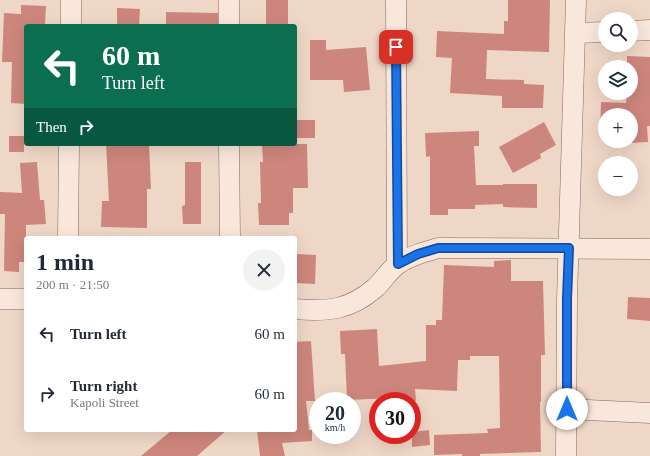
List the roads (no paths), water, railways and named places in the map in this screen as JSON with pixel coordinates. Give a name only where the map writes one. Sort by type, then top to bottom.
[{"type":"street","points":[[71,0],[71,24]]},
{"type":"street","points":[[229,0],[229,24]]},
{"type":"street","points":[[396,0],[398,264]]},
{"type":"street","points":[[566,456],[567,299],[576,0]]},
{"type":"street","points":[[638,30],[650,30]]},
{"type":"street","points":[[576,33],[598,32]]},
{"type":"street","points":[[68,236],[69,146]]},
{"type":"street","points":[[229,146],[230,236]]},
{"type":"street","points":[[297,309],[342,308],[355,303],[374,288],[398,264],[418,254],[438,248],[650,249]]},
{"type":"street","points":[[0,299],[24,299]]},
{"type":"street","points":[[567,409],[650,413]]}]
